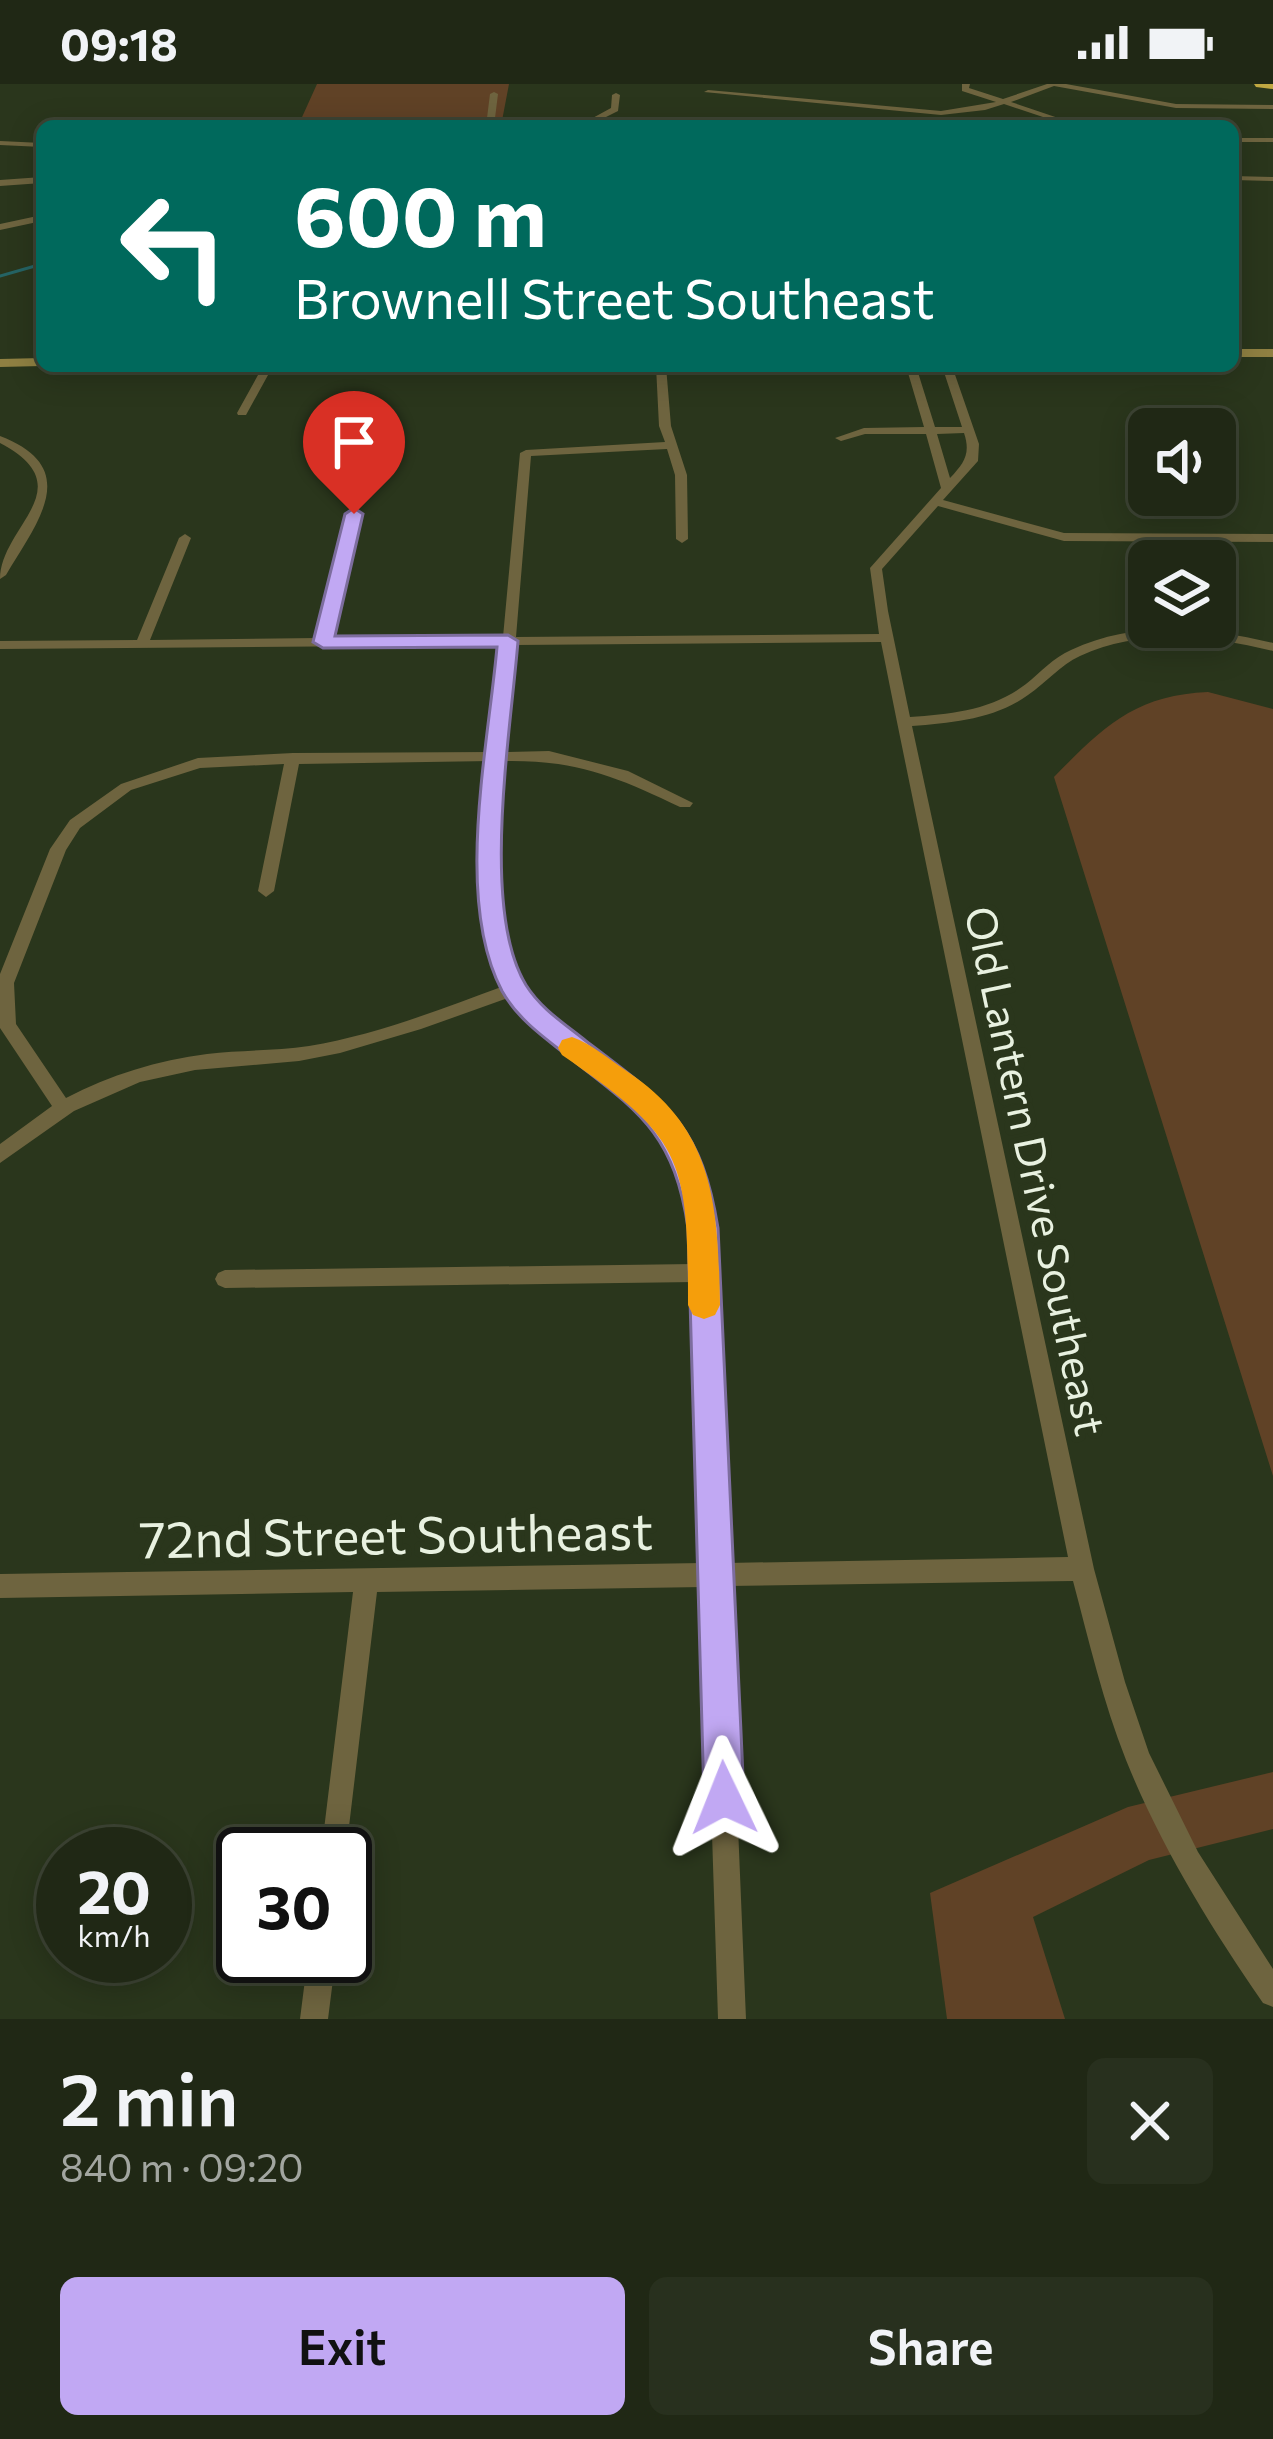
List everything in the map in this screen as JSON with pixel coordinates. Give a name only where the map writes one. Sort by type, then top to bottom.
[{"type":"highway","points":[[1262,84],[1273,85]]},
{"type":"main road","points":[[1239,353],[1273,353]]},
{"type":"main road","points":[[0,363],[36,362]]},
{"type":"street","points":[[864,84],[872,106]]},
{"type":"street","points":[[966,84],[965,89],[998,103],[1057,120]]},
{"type":"street","points":[[707,92],[761,89],[941,113],[998,103],[1048,85],[1176,106],[1273,107]]},
{"type":"street","points":[[491,120],[494,94]]},
{"type":"street","points":[[594,120],[614,110],[616,95]]},
{"type":"street","points":[[1239,140],[1273,140]]},
{"type":"street","points":[[0,143],[36,145]]},
{"type":"street","points":[[1239,178],[1273,179]]},
{"type":"street","points":[[0,183],[36,180]]},
{"type":"street","points":[[0,227],[36,219]]},
{"type":"street","points":[[242,413],[265,372]]},
{"type":"street","points":[[662,372],[670,445],[681,475],[682,539]]},
{"type":"street","points":[[913,372],[931,430],[942,496],[1064,537],[1273,538]]},
{"type":"street","points":[[841,438],[864,431],[969,430],[949,372]]},
{"type":"street","name":"Old Lantern Drive Southeast","points":[[969,430],[972,461],[876,568],[875,581],[1082,1569],[1126,1723],[1163,1811],[1213,1905],[1273,1993]]},
{"type":"street","points":[[0,439],[33,457],[45,483],[42,499],[0,575]]},
{"type":"street","points":[[670,445],[526,453],[487,895],[496,942],[514,989],[565,1043],[637,1092],[660,1114],[681,1144],[695,1177],[703,1228],[731,2019]]},
{"type":"street","points":[[323,642],[354,514]]},
{"type":"street","points":[[142,644],[184,538]]},
{"type":"street","points":[[904,722],[952,719],[995,709],[1062,660],[1114,640],[1188,633],[1273,647]]},
{"type":"street","points":[[0,645],[887,638]]},
{"type":"street","points":[[266,891],[293,758]]},
{"type":"street","points":[[61,1105],[7,1025],[3,983],[58,849],[75,824],[148,776],[198,763],[293,758],[584,761],[685,803]]},
{"type":"street","points":[[0,1155],[61,1105],[142,1075],[197,1063],[308,1053],[378,1038],[514,989]]},
{"type":"street","points":[[225,1279],[702,1274]]},
{"type":"street","name":"72nd Street Southeast","points":[[0,1586],[1082,1569]]},
{"type":"street","points":[[337,1827],[365,1582]]},
{"type":"street","points":[[314,2019],[319,1983]]},
{"type":"shaded area","points":[[317,84],[509,84],[502,120],[301,120]]},
{"type":"shaded area","points":[[1208,692],[1273,709],[1273,1476],[1054,777],[1105,729],[1140,707],[1182,694]]},
{"type":"shaded area","points":[[1273,1772],[1273,1829],[1149,1860],[1033,1917],[1065,2019],[947,2019],[930,1893],[1128,1807]]},
{"type":"waterway","points":[[0,276],[36,266]]},
{"type":"slow traffic","points":[[572,1048],[637,1092],[681,1144],[695,1177],[703,1228],[704,1305]]},
{"type":"route","points":[[354,514],[323,642],[508,641],[487,895],[496,942],[514,989],[537,1017],[660,1114],[681,1144],[695,1177],[703,1228],[724,1798]]}]
